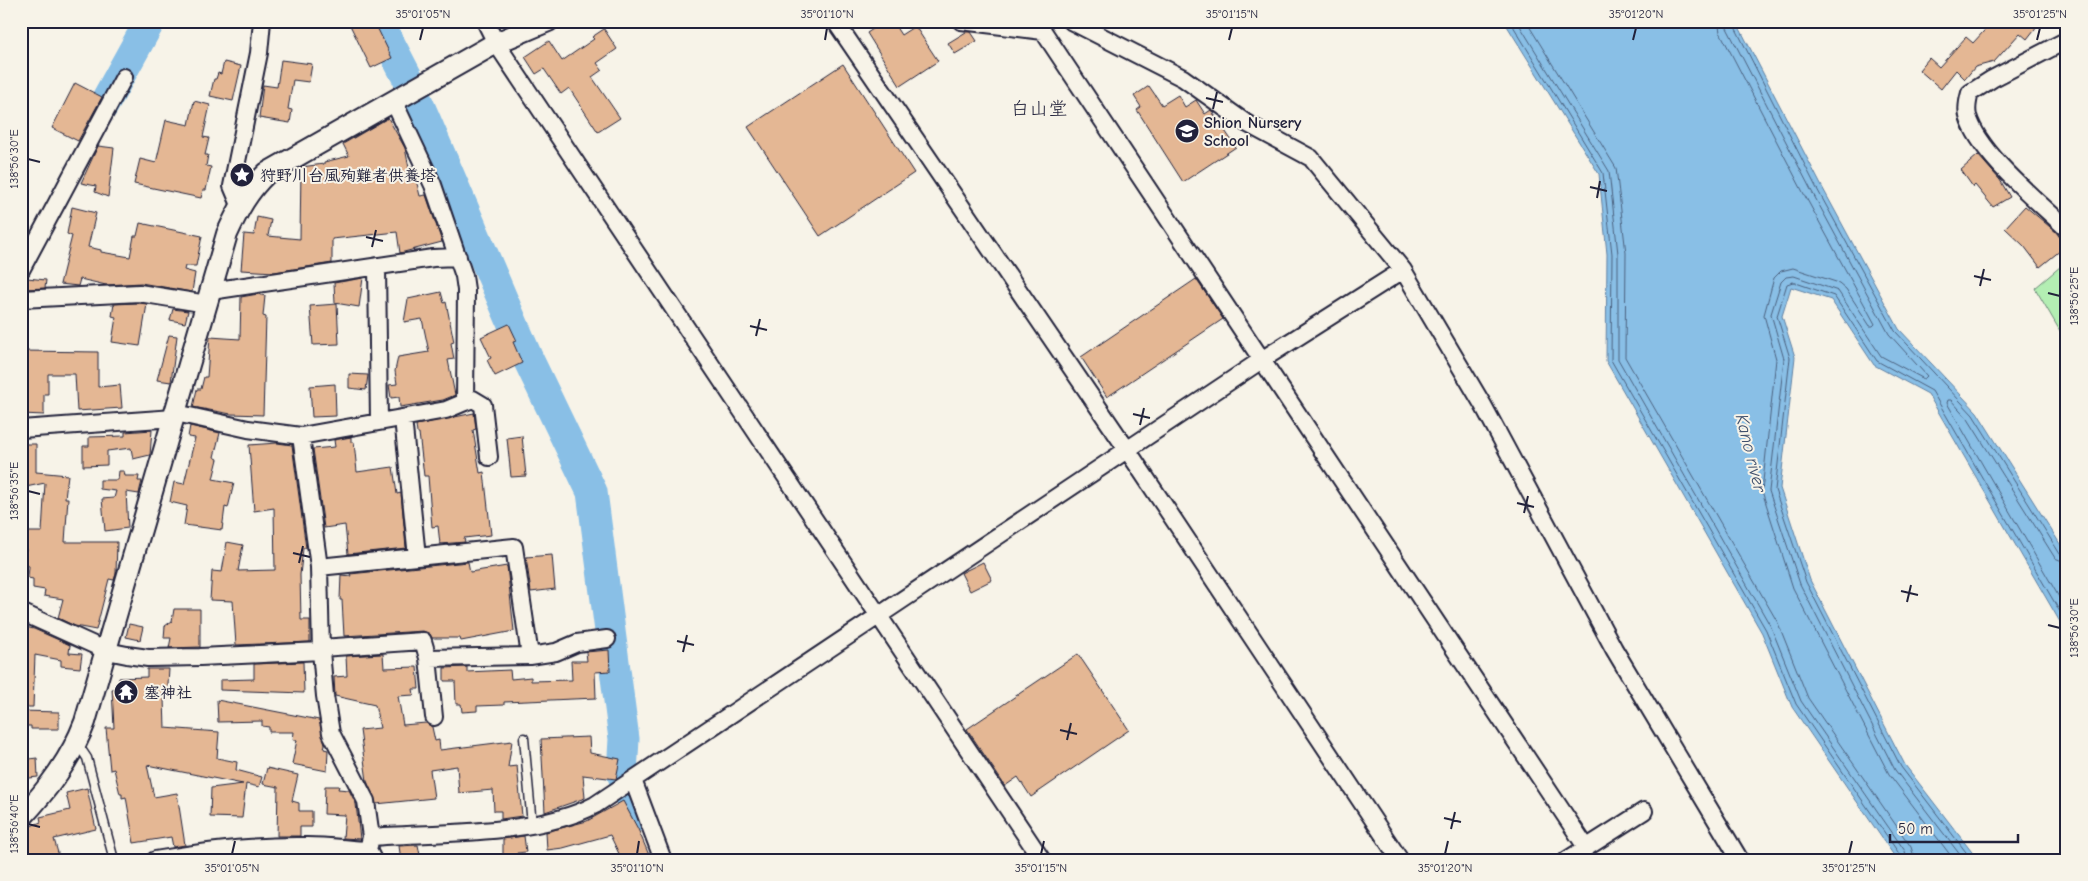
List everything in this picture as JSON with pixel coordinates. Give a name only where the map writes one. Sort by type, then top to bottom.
[{"type":"street","points":[[240,205],[232,186],[259,53],[262,21]]},
{"type":"street","points":[[485,21],[496,43],[1042,860]]},
{"type":"street","points":[[21,818],[42,796],[77,744],[107,651],[228,234],[240,205],[252,188],[267,173],[496,43],[548,21]]},
{"type":"street","points":[[835,21],[1128,451],[1400,860]]},
{"type":"street","points":[[961,21],[1043,31],[1586,847]]},
{"type":"street","points":[[1071,21],[1183,78],[1246,123],[1311,158],[1403,270],[1483,405],[1614,649],[1740,860]]},
{"type":"street","points":[[2067,40],[1970,93],[1967,114],[1972,126],[1994,159],[2067,229]]},
{"type":"street","points":[[21,270],[124,78]]},
{"type":"street","points":[[393,100],[433,185],[458,256],[466,290],[465,402]]},
{"type":"street","points":[[21,299],[139,293],[209,297],[377,266],[458,256]]},
{"type":"street","points":[[377,266],[379,422]]},
{"type":"street","points":[[156,860],[193,853],[270,846],[371,849],[532,825],[583,811],[633,780],[880,616],[1263,359],[1403,270]]},
{"type":"street","points":[[21,429],[175,415],[248,429],[301,436],[446,410],[473,399],[483,405],[489,457]]},
{"type":"street","points":[[403,418],[417,557]]},
{"type":"street","points":[[301,436],[319,567],[324,696],[331,733],[366,801],[371,849]]},
{"type":"street","points":[[319,567],[514,547],[530,656]]},
{"type":"street","points":[[21,612],[107,651],[148,658],[321,650],[423,641],[428,658],[434,717]]},
{"type":"street","points":[[428,658],[530,656],[556,652],[584,641],[607,639]]},
{"type":"street","points":[[633,780],[663,860]]},
{"type":"street","points":[[1566,860],[1644,812]]},
{"type":"lane","points":[[524,738],[532,825]]},
{"type":"lane","points":[[77,744],[87,758],[114,860]]},
{"type":"green space","points":[[2067,261],[2067,343],[2035,288]]},
{"type":"water","name":"Kano river","points":[[1504,21],[1736,21],[1821,185],[1899,329],[1977,412],[2067,555],[2067,634],[1928,394],[1874,365],[1831,300],[1791,287],[1782,316],[1795,357],[1780,488],[1810,580],[1905,765],[1978,860],[1897,860],[1792,707],[1762,633],[1606,361],[1607,254],[1599,174]]},
{"type":"building","points":[[348,21],[374,21],[392,58],[371,68]]},
{"type":"building","points":[[885,21],[892,21],[901,35],[915,26],[938,61],[900,86],[867,33]]},
{"type":"building","points":[[1993,21],[2041,21],[2027,39],[2020,33],[1994,62],[1975,67],[1965,79],[1956,70],[1941,89],[1919,70],[1929,58],[1939,67],[1966,37],[1973,43]]},
{"type":"building","points":[[604,29],[617,49],[597,63],[602,70],[592,77],[620,118],[598,132],[569,88],[561,94],[544,69],[536,74],[525,57],[549,41],[562,61],[594,39],[592,37]]},
{"type":"building","points":[[966,32],[971,32],[977,41],[955,54],[948,43]]},
{"type":"building","points":[[281,60],[312,64],[309,82],[293,80],[288,109],[292,110],[290,123],[259,118],[263,85],[277,87]]},
{"type":"building","points":[[224,62],[241,66],[233,101],[210,96],[214,79],[216,79],[218,73],[221,74]]},
{"type":"building","points":[[843,64],[914,173],[820,236],[748,127]]},
{"type":"building","points":[[75,83],[102,97],[78,141],[52,128]]},
{"type":"building","points":[[1149,86],[1162,105],[1178,95],[1185,107],[1196,100],[1205,114],[1211,110],[1236,147],[1183,182],[1137,110],[1141,107],[1134,96]]},
{"type":"building","points":[[194,101],[210,105],[203,137],[209,138],[205,155],[208,155],[206,166],[211,167],[206,190],[203,190],[201,198],[134,184],[140,159],[156,163],[166,120],[189,125]]},
{"type":"building","points":[[388,118],[405,148],[409,168],[413,167],[420,196],[426,195],[442,242],[400,253],[397,232],[332,239],[332,263],[274,272],[241,270],[244,234],[254,235],[257,217],[271,220],[268,236],[300,239],[301,167],[324,164],[324,162],[349,156],[343,144]]},
{"type":"building","points":[[98,146],[114,148],[108,197],[95,192],[96,186],[81,183]]},
{"type":"building","points":[[1978,155],[2000,180],[2010,197],[1993,207],[1975,185],[1973,187],[1961,170]]},
{"type":"building","points":[[2025,206],[2056,232],[2066,246],[2040,267],[2024,246],[2005,228]]},
{"type":"building","points":[[72,207],[96,213],[88,247],[101,250],[101,252],[130,257],[134,236],[137,236],[140,223],[202,236],[196,266],[185,266],[184,270],[195,273],[192,292],[141,283],[106,285],[80,279],[78,286],[60,284],[72,236],[67,234]]},
{"type":"building","points":[[27,278],[46,280],[45,288],[24,289]]},
{"type":"building","points":[[363,278],[359,307],[335,303],[334,283]]},
{"type":"building","points":[[1196,279],[1223,319],[1107,397],[1081,357]]},
{"type":"building","points":[[441,292],[444,303],[446,302],[454,342],[451,343],[454,359],[448,360],[455,395],[443,400],[400,407],[399,397],[391,398],[389,385],[397,384],[395,371],[398,357],[429,352],[422,319],[404,322],[408,299]]},
{"type":"building","points":[[258,294],[265,296],[263,316],[266,317],[263,415],[231,414],[193,407],[197,389],[201,389],[204,377],[207,377],[210,337],[240,339],[241,297]]},
{"type":"building","points":[[114,304],[147,304],[140,346],[112,342],[116,317],[112,316]]},
{"type":"building","points":[[337,304],[339,344],[313,345],[310,306]]},
{"type":"building","points":[[173,309],[188,311],[185,323],[170,320]]},
{"type":"building","points":[[509,324],[517,341],[513,342],[522,363],[495,376],[487,360],[491,358],[481,337]]},
{"type":"building","points":[[169,335],[177,336],[171,382],[157,380]]},
{"type":"building","points":[[23,351],[98,352],[98,387],[120,385],[122,408],[77,411],[75,374],[48,374],[48,394],[44,394],[44,415],[22,414]]},
{"type":"building","points":[[349,374],[368,375],[366,390],[349,388]]},
{"type":"building","points":[[335,384],[336,416],[312,417],[310,386]]},
{"type":"building","points":[[474,413],[476,429],[473,430],[480,473],[484,472],[491,535],[464,538],[465,542],[440,544],[438,526],[432,527],[428,476],[424,476],[419,433],[417,433],[416,425]]},
{"type":"building","points":[[190,426],[220,433],[214,457],[218,459],[213,479],[234,483],[228,508],[225,507],[222,530],[184,525],[187,506],[170,502],[174,482],[184,484],[195,438],[188,437]]},
{"type":"building","points":[[152,430],[150,455],[133,459],[131,448],[107,451],[107,465],[83,466],[83,446],[89,446],[89,437],[125,436],[125,432]]},
{"type":"building","points":[[522,436],[526,476],[511,477],[507,438]]},
{"type":"building","points":[[351,437],[351,442],[354,442],[357,472],[393,467],[397,494],[401,493],[406,548],[348,554],[345,525],[324,528],[313,449],[335,447],[334,440]]},
{"type":"building","points":[[277,443],[292,445],[306,548],[303,548],[300,575],[301,620],[310,620],[310,642],[236,645],[233,601],[210,600],[212,571],[222,572],[227,542],[243,545],[238,571],[275,570],[274,508],[254,511],[249,445]]},
{"type":"building","points":[[21,444],[36,444],[36,472],[68,475],[65,498],[68,498],[65,542],[117,542],[116,574],[114,580],[109,579],[96,630],[75,626],[58,618],[63,599],[44,596],[45,590],[33,588],[33,579],[28,578],[29,566],[23,564],[26,549],[21,549],[21,532],[42,532],[45,483],[21,488]]},
{"type":"building","points":[[119,471],[124,471],[125,476],[139,476],[138,481],[142,481],[139,494],[126,492],[128,528],[105,531],[102,499],[114,498],[116,491],[100,489],[100,480],[118,480]]},
{"type":"building","points":[[552,555],[555,589],[531,592],[526,557]]},
{"type":"building","points":[[468,562],[470,572],[507,566],[514,631],[461,641],[460,638],[432,638],[430,634],[423,631],[344,636],[342,600],[340,600],[341,575],[351,576],[350,574]]},
{"type":"building","points":[[983,562],[992,580],[970,591],[961,573]]},
{"type":"building","points":[[174,609],[200,609],[200,647],[169,648],[171,638],[164,638],[165,626],[172,621]]},
{"type":"building","points":[[129,624],[143,627],[140,640],[126,637]]},
{"type":"building","points":[[21,626],[34,629],[70,645],[69,653],[82,654],[80,668],[61,666],[61,660],[35,655],[33,707],[21,707]]},
{"type":"building","points":[[609,650],[610,671],[595,672],[596,698],[504,702],[504,705],[477,706],[477,711],[462,712],[461,704],[456,704],[455,681],[444,681],[444,668],[467,667],[467,672],[510,670],[511,679],[531,677],[531,681],[572,680],[571,661],[587,661],[586,652]]},
{"type":"building","points":[[383,654],[384,668],[417,667],[419,689],[413,689],[414,695],[398,696],[403,725],[426,723],[432,727],[435,741],[439,740],[440,750],[512,741],[508,767],[517,766],[522,816],[501,819],[501,811],[494,811],[493,790],[459,793],[457,766],[430,770],[434,798],[376,804],[367,781],[360,730],[380,728],[375,705],[335,696],[334,677],[347,676],[346,656]]},
{"type":"building","points":[[1078,654],[1129,730],[1031,797],[1018,777],[1005,786],[967,729]]},
{"type":"building","points":[[303,662],[304,693],[220,690],[220,680],[254,679],[254,664]]},
{"type":"building","points":[[147,669],[169,669],[167,700],[164,699],[165,728],[219,732],[217,758],[237,762],[236,770],[262,777],[259,787],[246,784],[242,818],[210,817],[211,788],[243,784],[147,765],[154,797],[177,793],[185,845],[173,847],[171,837],[134,843],[126,797],[122,798],[122,794],[120,794],[114,769],[110,770],[106,728],[114,728],[112,689],[119,688],[119,678],[147,677]]},
{"type":"building","points":[[217,700],[319,720],[325,744],[324,749],[328,750],[327,771],[292,764],[297,740],[293,740],[294,732],[269,732],[269,727],[262,726],[262,721],[218,722]]},
{"type":"building","points":[[21,711],[59,712],[59,729],[31,729],[31,726],[21,726]]},
{"type":"building","points":[[589,737],[590,753],[620,759],[616,779],[583,775],[585,798],[545,812],[541,739]]},
{"type":"building","points":[[37,758],[38,777],[21,779],[21,760]]},
{"type":"building","points":[[267,768],[298,775],[292,801],[299,803],[299,811],[312,811],[312,827],[300,827],[300,836],[277,836],[278,787],[263,784]]},
{"type":"building","points":[[325,786],[339,786],[338,789],[349,790],[356,804],[360,839],[343,838],[345,815],[324,814]]},
{"type":"building","points":[[87,788],[96,829],[54,839],[60,860],[35,860],[33,852],[21,857],[21,830],[41,822],[40,817],[70,810],[66,793]]},
{"type":"building","points":[[623,801],[638,829],[651,860],[622,860],[610,835],[563,848],[547,850],[546,832],[587,821]]},
{"type":"building","points":[[524,836],[526,852],[517,853],[517,858],[503,859],[503,839]]},
{"type":"building","points":[[418,845],[421,860],[401,860],[399,846]]},
{"type":"waterway","points":[[103,106],[150,21]]},
{"type":"waterway","points":[[378,21],[407,77],[528,359],[592,492],[624,739],[622,773],[638,816]]},
{"type":"place","name":"Shion Nursery School","points":[[1187,131]]},
{"type":"place","name":"狩野川台風殉難者供養塔","points":[[242,175]]},
{"type":"place","name":"塞神社","points":[[126,692]]},
{"type":"district","name":"白山堂","points":[[1039,108]]}]
